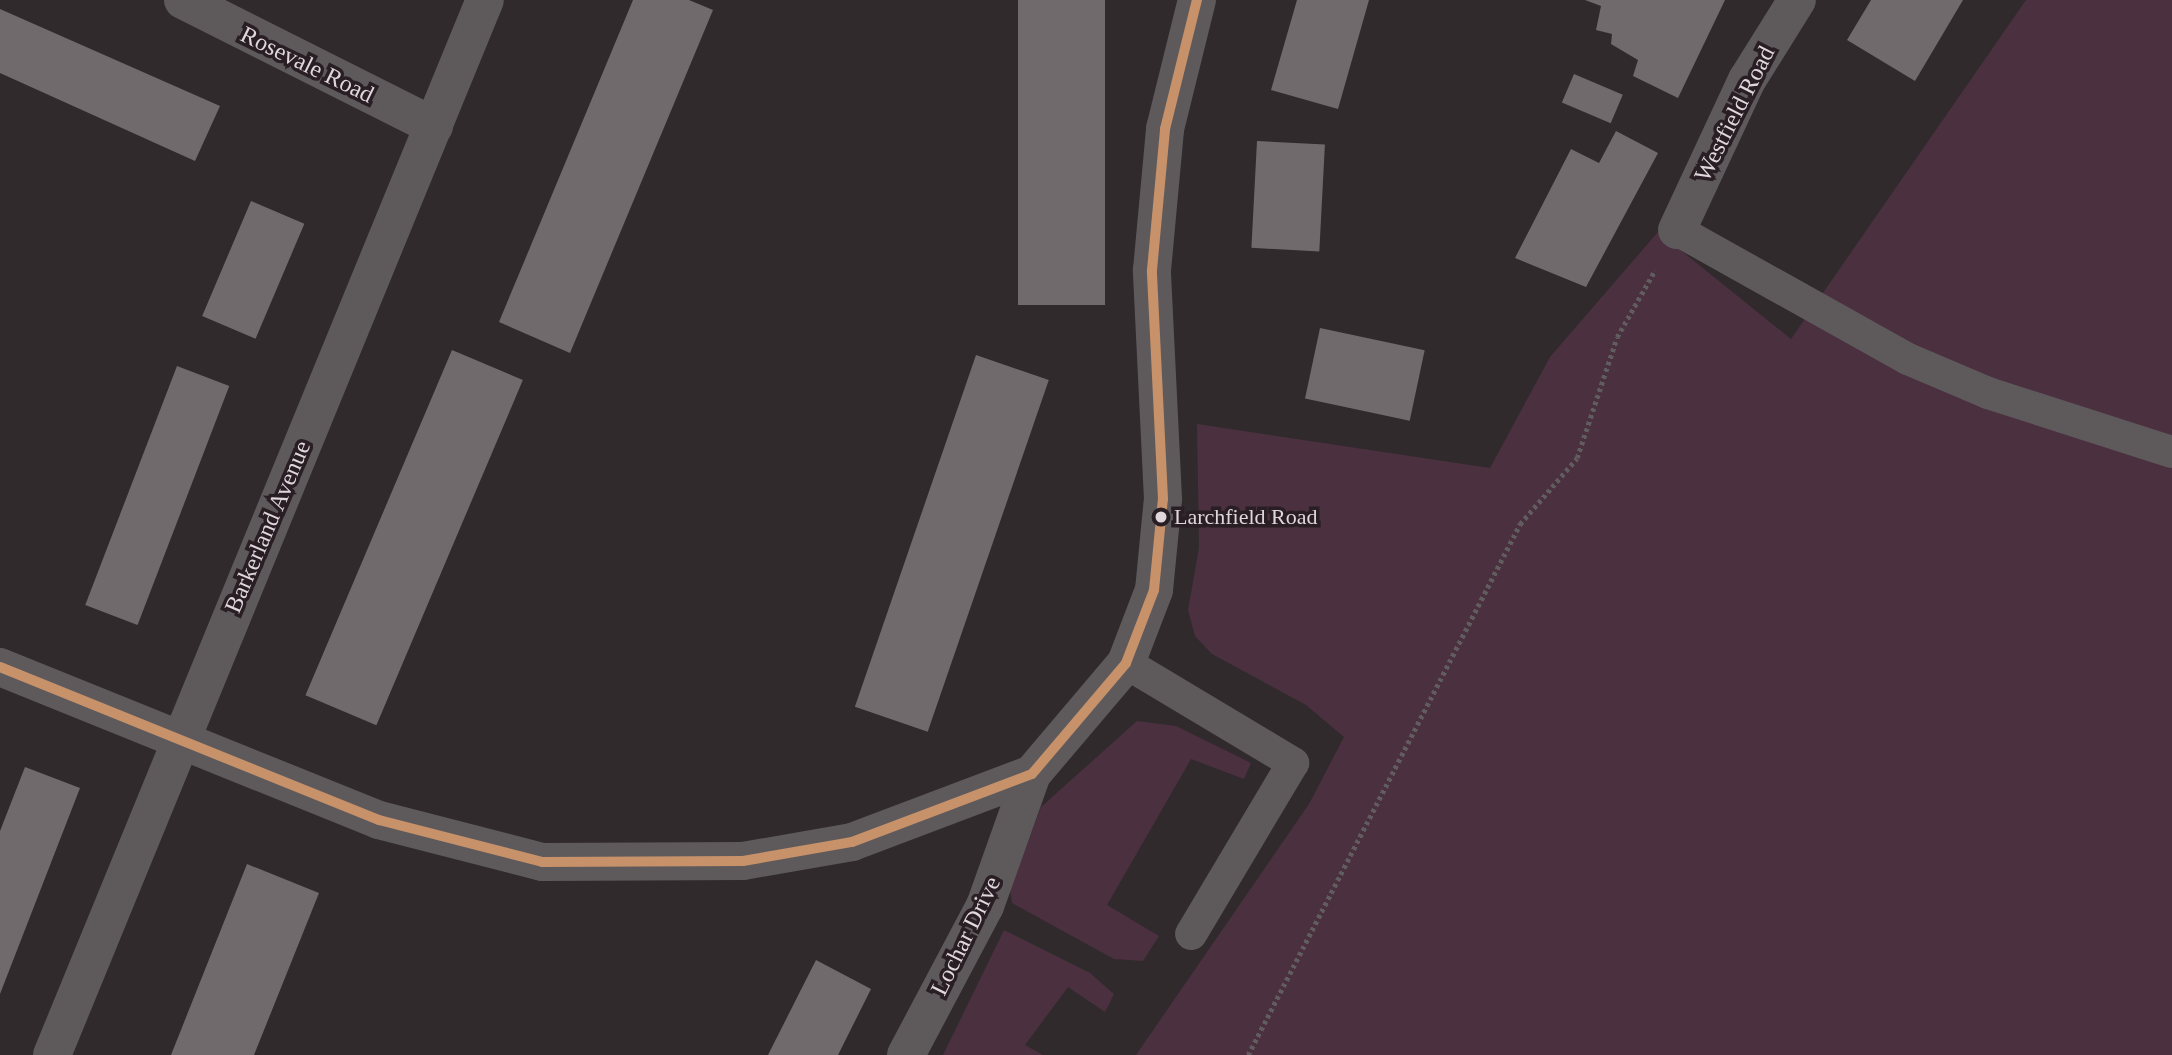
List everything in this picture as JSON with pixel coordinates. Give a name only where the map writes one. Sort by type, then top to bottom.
[{"type":"street","name":"Rosevale Road","points":[[183,0],[434,126]]},
{"type":"street","name":"Barkerland Avenue","points":[[52,1055],[178,742],[485,0]]},
{"type":"street","points":[[0,667],[178,742],[379,820],[556,863],[743,861],[852,842],[1032,774],[1126,663],[1154,590],[1163,499],[1152,270],[1165,129],[1198,0]]},
{"type":"street","name":"Westfield Road","points":[[1677,230],[1747,80],[1797,0]]},
{"type":"street","name":"Lochar Drive","points":[[906,1055],[985,906],[1032,774]]},
{"type":"lane","points":[[1677,230],[1908,359],[1988,393],[2172,452]]},
{"type":"lane","points":[[1126,663],[1293,764],[1191,934]]},
{"type":"path","points":[[1248,1055],[1520,524],[1577,458],[1617,337],[1677,230]]},
{"type":"shaded area","points":[[2026,0],[2172,0],[2172,1055],[1136,1055],[1309,804],[1344,737],[1306,705],[1212,654],[1195,636],[1188,610],[1199,548],[1197,424],[1490,468],[1550,357],[1658,232],[1791,339]]},
{"type":"shaded area","points":[[1137,721],[1176,726],[1251,763],[1244,779],[1191,759],[1107,905],[1159,936],[1143,961],[1114,959],[1012,903],[1010,889],[1041,807]]},
{"type":"shaded area","points":[[1004,930],[1090,973],[1114,994],[1105,1012],[1068,987],[1025,1045],[1043,1055],[943,1055]]},
{"type":"building","points":[[633,0],[689,0],[713,10],[570,353],[499,322]]},
{"type":"building","points":[[1018,0],[1105,0],[1105,305],[1018,305]]},
{"type":"building","points":[[1297,0],[1369,0],[1338,109],[1271,90]]},
{"type":"building","points":[[1585,0],[1725,0],[1678,98],[1633,76],[1638,60],[1611,44],[1612,34],[1596,30],[1601,6]]},
{"type":"building","points":[[1871,0],[1963,0],[1915,81],[1847,40]]},
{"type":"building","points":[[0,9],[220,106],[195,161],[0,73]]},
{"type":"building","points":[[1574,74],[1623,95],[1611,123],[1562,103]]},
{"type":"building","points":[[1616,131],[1658,153],[1586,287],[1515,258],[1571,149],[1599,163]]},
{"type":"building","points":[[1257,141],[1325,145],[1319,251],[1251,248]]},
{"type":"building","points":[[251,201],[304,224],[256,339],[202,316]]},
{"type":"building","points":[[1320,328],[1425,350],[1410,421],[1305,398]]},
{"type":"building","points":[[452,350],[523,380],[376,725],[305,695]]},
{"type":"building","points":[[976,355],[1049,380],[928,732],[855,707]]},
{"type":"building","points":[[177,366],[229,386],[138,625],[85,605]]},
{"type":"building","points":[[25,767],[80,788],[0,994],[0,831]]},
{"type":"building","points":[[247,864],[319,893],[254,1055],[171,1055]]},
{"type":"building","points":[[816,960],[871,989],[838,1055],[768,1055]]},
{"type":"transit line","points":[[0,667],[379,820],[542,862],[743,861],[852,842],[1032,774],[1126,663],[1154,590],[1163,499],[1152,270],[1165,129],[1197,0]]},
{"type":"place","name":"Larchfield Road","points":[[1161,517]]}]
